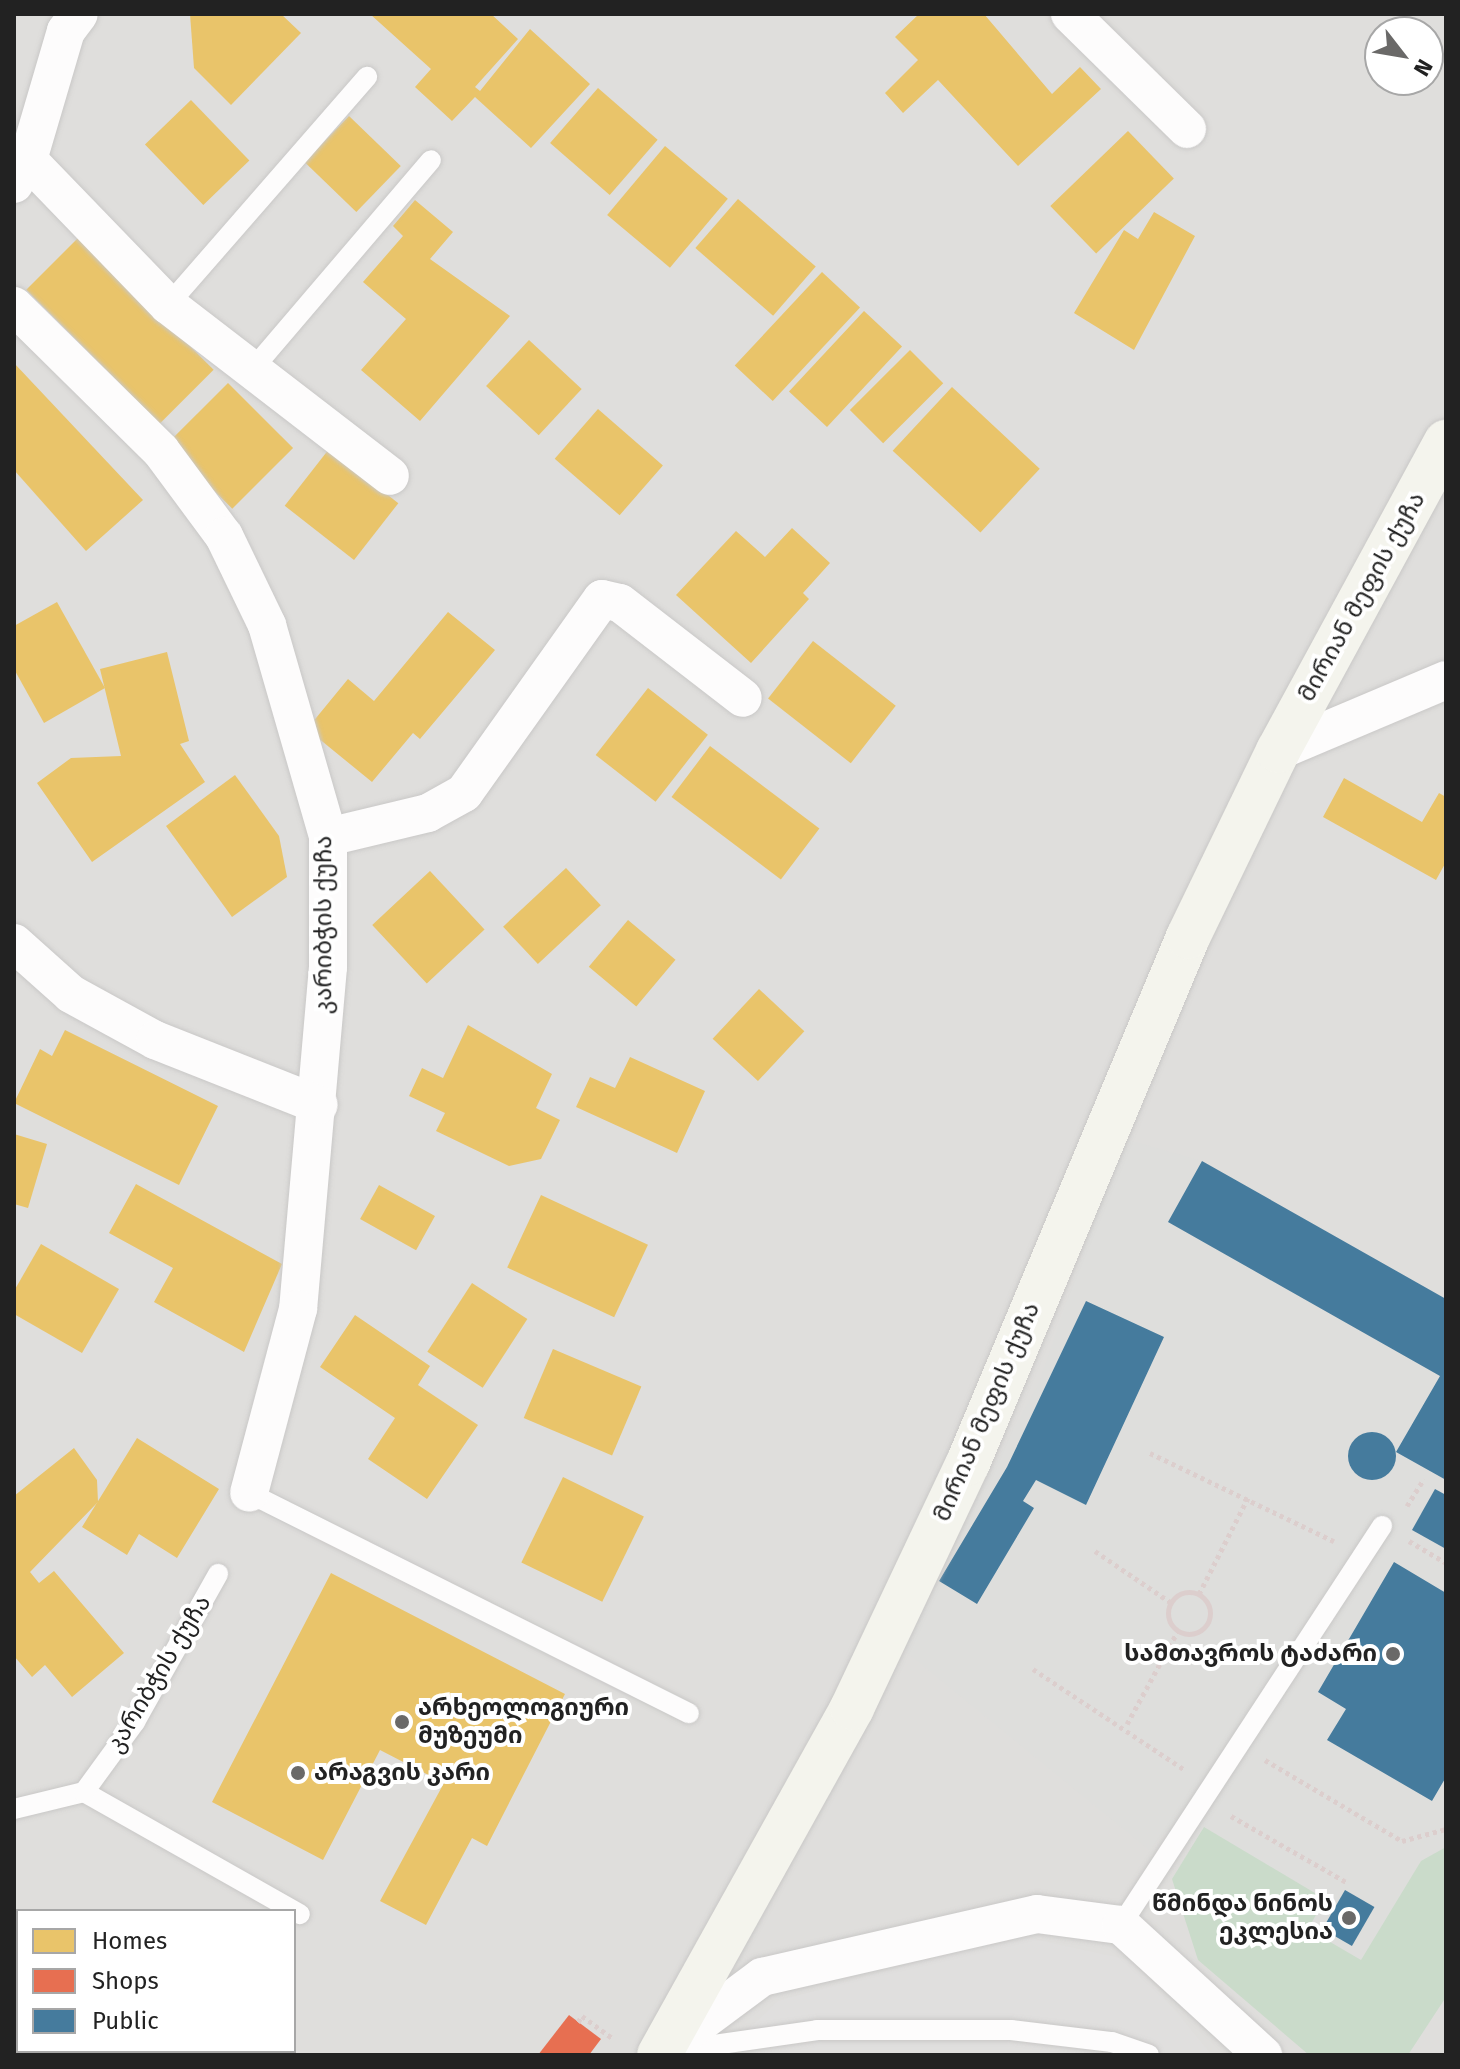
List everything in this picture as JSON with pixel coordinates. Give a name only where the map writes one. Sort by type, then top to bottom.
[{"type":"street","points":[[1070,14],[1187,129]]},
{"type":"street","points":[[68,20],[21,172],[168,305],[390,476]]},
{"type":"street","name":"კარიბჭის ქუჩა","points":[[14,306],[161,451],[224,536],[267,625],[328,837],[319,1105],[298,1309],[249,1493]]},
{"type":"street","name":"მირიან მეფის ქუჩა","points":[[660,2054],[852,1708],[968,1463],[1188,937],[1278,751],[1446,442]]},
{"type":"street","points":[[328,837],[428,813],[464,793],[602,599],[620,603],[743,698]]},
{"type":"street","name":"მირიან მეფის ქუჩა","points":[[1278,751],[1446,680]]},
{"type":"street","points":[[14,943],[71,994],[155,1040],[319,1105]]},
{"type":"street","points":[[660,2054],[762,1977],[1037,1914],[1121,1925],[1263,2055]]},
{"type":"lane","points":[[168,305],[367,77]]},
{"type":"lane","points":[[251,371],[431,160]]},
{"type":"lane","points":[[249,1493],[689,1713]]},
{"type":"lane","points":[[1121,1925],[1243,1746],[1382,1526]]},
{"type":"lane","name":"კარიბჭის ქუჩა","points":[[84,1792],[135,1722],[218,1574]]},
{"type":"lane","points":[[14,1809],[84,1792],[291,1909]]},
{"type":"lane","points":[[296,1912],[300,1914]]},
{"type":"lane","points":[[660,2054],[817,2030],[1011,2030],[1112,2042],[1149,2055]]},
{"type":"path","points":[[1150,1453],[1249,1496],[1338,1543]]},
{"type":"path","points":[[1170,1602],[1199,1594],[1249,1496]]},
{"type":"path","points":[[1382,1526],[1446,1563]]},
{"type":"path","points":[[1095,1551],[1170,1602],[1178,1631],[1127,1724]]},
{"type":"path","points":[[1178,1631],[1200,1631],[1207,1623],[1210,1613],[1199,1594]]},
{"type":"path","points":[[1033,1669],[1127,1724],[1194,1777]]},
{"type":"path","points":[[1243,1746],[1402,1841],[1446,1829]]},
{"type":"path","points":[[1207,1801],[1348,1883]]},
{"type":"path","points":[[578,2022],[582,2016],[614,2039]]},
{"type":"shaded area","points":[[14,14],[1446,14],[1446,2055],[14,2055]]},
{"type":"shaded area","points":[[1122,1138],[1202,1161],[1446,1299],[1446,1997],[1408,2055],[1309,2055],[1198,1960],[1172,1879],[1191,1847],[1180,1835],[1167,1830],[1149,1850],[896,1644],[1039,1383]]},
{"type":"shaded area","points":[[1015,1935],[1134,1961],[1212,2055],[722,2054],[778,2001]]},
{"type":"green space","points":[[1204,1827],[1325,1899],[1308,1929],[1361,1960],[1421,1861],[1446,1847],[1446,1997],[1408,2055],[1309,2055],[1198,1960],[1172,1879]]},
{"type":"building: Homes","points":[[190,14],[281,14],[301,33],[231,105],[194,68]]},
{"type":"building: Homes","points":[[370,14],[491,14],[518,39],[475,87],[480,91],[530,29],[590,84],[531,148],[475,97],[452,121],[415,87],[431,69]]},
{"type":"building: Homes","points":[[919,14],[984,14],[1052,94],[1080,67],[1101,89],[1018,166],[938,80],[903,113],[885,93],[918,60],[895,37]]},
{"type":"building: Homes","points":[[598,88],[658,140],[610,195],[550,143]]},
{"type":"building: Homes","points":[[191,100],[249,160],[203,205],[145,144]]},
{"type":"building: Homes","points":[[349,116],[401,166],[356,212],[305,162]]},
{"type":"building: Homes","points":[[1128,131],[1174,178],[1096,253],[1050,206]]},
{"type":"building: Homes","points":[[665,146],[728,199],[670,268],[607,215]]},
{"type":"building: Homes","points":[[738,199],[816,267],[773,316],[695,248]]},
{"type":"building: Homes","points":[[415,200],[453,232],[430,259],[510,316],[420,421],[361,370],[406,319],[363,282],[403,236],[393,226]]},
{"type":"building: Homes","points":[[1154,212],[1195,236],[1134,350],[1074,313],[1124,230],[1138,239]]},
{"type":"building: Homes","points":[[80,236],[214,370],[160,423],[26,290]]},
{"type":"building: Homes","points":[[822,272],[860,307],[773,401],[735,366]]},
{"type":"building: Homes","points":[[864,311],[902,346],[827,427],[789,391]]},
{"type":"building: Homes","points":[[529,340],[582,389],[539,435],[486,386]]},
{"type":"building: Homes","points":[[910,350],[943,383],[883,443],[850,410]]},
{"type":"building: Homes","points":[[14,363],[143,500],[86,551],[14,470]]},
{"type":"building: Homes","points":[[228,383],[293,448],[232,509],[167,444]]},
{"type":"building: Homes","points":[[952,387],[1040,469],[980,532],[893,451]]},
{"type":"building: Homes","points":[[598,409],[663,465],[620,515],[555,459]]},
{"type":"building: Homes","points":[[329,449],[398,503],[354,560],[285,506]]},
{"type":"building: Homes","points":[[792,528],[830,563],[803,593],[809,599],[751,663],[676,595],[736,531],[765,557]]},
{"type":"building: Homes","points":[[57,602],[105,688],[44,723],[14,669],[14,626]]},
{"type":"building: Homes","points":[[448,612],[495,650],[420,739],[413,733],[372,782],[307,729],[348,679],[374,701]]},
{"type":"building: Homes","points":[[813,641],[896,706],[851,763],[768,699]]},
{"type":"building: Homes","points":[[167,652],[189,741],[180,744],[205,782],[92,862],[37,783],[71,758],[121,756],[100,669]]},
{"type":"building: Homes","points":[[648,688],[708,735],[656,802],[596,755]]},
{"type":"building: Homes","points":[[710,746],[819,828],[781,880],[671,797]]},
{"type":"building: Homes","points":[[235,775],[279,836],[287,877],[232,917],[166,826]]},
{"type":"building: Homes","points":[[1344,778],[1422,822],[1439,793],[1446,797],[1446,862],[1436,880],[1323,817]]},
{"type":"building: Homes","points":[[566,868],[601,905],[538,964],[503,927]]},
{"type":"building: Homes","points":[[430,871],[485,930],[427,983],[372,925]]},
{"type":"building: Homes","points":[[628,920],[675,960],[636,1007],[589,967]]},
{"type":"building: Homes","points":[[759,989],[804,1031],[758,1081],[713,1039]]},
{"type":"building: Homes","points":[[468,1025],[552,1074],[536,1108],[560,1120],[541,1159],[509,1166],[436,1131],[445,1113],[409,1096],[422,1068],[443,1078]]},
{"type":"building: Homes","points":[[65,1030],[218,1106],[179,1185],[14,1103],[40,1049],[52,1056]]},
{"type":"building: Homes","points":[[630,1057],[705,1091],[677,1153],[576,1107],[590,1077],[615,1088]]},
{"type":"building: Homes","points":[[14,1134],[47,1144],[28,1208],[14,1204]]},
{"type":"building: Homes","points":[[136,1184],[282,1264],[244,1352],[154,1302],[173,1268],[109,1233]]},
{"type":"building: Homes","points":[[379,1185],[435,1216],[416,1250],[360,1219]]},
{"type":"building: Homes","points":[[541,1195],[648,1245],[614,1317],[507,1268]]},
{"type":"building: Homes","points":[[41,1244],[119,1289],[82,1353],[14,1314],[14,1291]]},
{"type":"building: Homes","points":[[472,1283],[527,1319],[483,1388],[427,1352]]},
{"type":"building: Homes","points":[[355,1315],[430,1366],[418,1385],[478,1425],[427,1499],[368,1459],[395,1418],[320,1367]]},
{"type":"building: Homes","points":[[553,1349],[641,1387],[612,1456],[524,1418]]},
{"type":"building: Homes","points":[[137,1438],[219,1489],[177,1558],[139,1534],[127,1555],[82,1527]]},
{"type":"building: Homes","points":[[74,1448],[97,1480],[98,1502],[30,1572],[39,1583],[54,1571],[124,1653],[72,1697],[45,1665],[32,1677],[14,1656],[14,1496]]},
{"type":"building: Homes","points":[[563,1477],[644,1516],[602,1602],[521,1562]]},
{"type":"building: Homes","name":"არხეოლოგიური მუზეუმი","points":[[331,1573],[565,1694],[487,1846],[472,1838],[426,1925],[380,1901],[444,1783],[380,1750],[323,1860],[212,1802]]},
{"type":"building: Shops","points":[[569,2015],[601,2039],[589,2055],[538,2055]]},
{"type":"building: Public","points":[[1202,1161],[1446,1299],[1446,1480],[1396,1452],[1440,1376],[1168,1222]]},
{"type":"building: Public","points":[[1086,1301],[1164,1337],[1086,1505],[1036,1480],[1023,1501],[1034,1508],[977,1604],[939,1581],[1007,1467]]},
{"type":"building: Public","points":[[1372,1432],[1389,1439],[1396,1456],[1389,1473],[1372,1480],[1355,1473],[1348,1456],[1355,1439]]},
{"type":"building: Public","points":[[1435,1489],[1446,1495],[1446,1549],[1412,1530]]},
{"type":"building: Public","name":"სამთავროს ტაძარი","points":[[1394,1562],[1446,1593],[1446,1777],[1432,1801],[1327,1740],[1346,1709],[1318,1692]]},
{"type":"building: Public","name":"წმინდა ნინოს ეკლესია","points":[[1345,1890],[1374,1907],[1352,1946],[1322,1929]]},
{"type":"place","name":"სამთავროს ტაძარი","points":[[1393,1654]]},
{"type":"place","name":"არხეოლოგიური მუზეუმი","points":[[402,1722]]},
{"type":"place","name":"არაგვის კარი","points":[[298,1773]]},
{"type":"place","name":"წმინდა ნინოს ეკლესია","points":[[1349,1918]]}]
